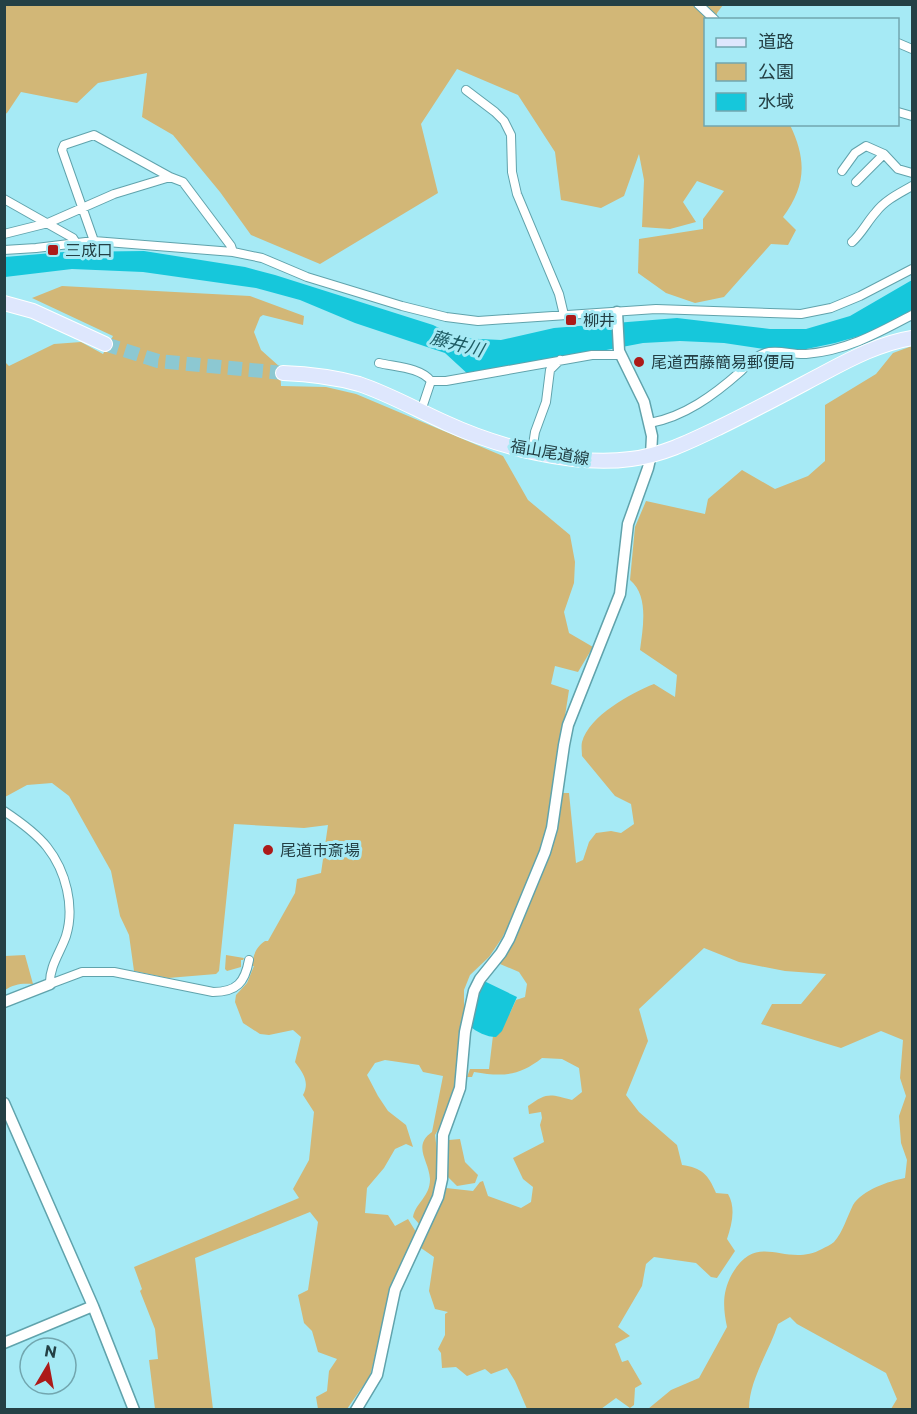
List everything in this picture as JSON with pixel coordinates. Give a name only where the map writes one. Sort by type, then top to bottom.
[{"type":"main road","points":[[4,303],[33,311],[105,344]]},
{"type":"main road","name":"福山尾道線","points":[[283,373],[316,375],[350,382],[392,397],[446,424],[487,439],[532,451],[574,459],[630,460],[683,445],[744,416],[856,356],[903,339],[912,338]]},
{"type":"street","points":[[698,4],[713,18]]},
{"type":"street","points":[[466,90],[504,121],[511,135],[512,172],[517,194],[559,294],[564,315]]},
{"type":"street","points":[[94,241],[62,150],[64,145],[94,135],[183,182],[231,246],[233,252]]},
{"type":"street","points":[[842,171],[855,153],[866,146],[884,154],[898,169],[912,173]]},
{"type":"street","points":[[856,182],[884,154]]},
{"type":"street","points":[[4,234],[48,223],[114,194],[170,177]]},
{"type":"street","points":[[852,242],[863,232],[886,202],[912,186]]},
{"type":"street","points":[[4,199],[73,237],[76,243]]},
{"type":"street","points":[[4,250],[94,241],[233,252],[262,258],[307,276],[402,306],[446,317],[478,321],[656,309],[801,314],[831,308],[912,269]]},
{"type":"street","points":[[356,1410],[377,1375],[395,1290],[438,1197],[443,1135],[460,1088],[465,1032],[474,992],[480,979],[509,939],[545,852],[552,828],[568,725],[620,594],[628,524],[651,455],[650,423],[644,402],[620,351],[617,312]]},
{"type":"street","points":[[650,423],[687,411],[713,394],[747,364],[765,353],[806,354],[862,341],[912,315]]},
{"type":"street","points":[[856,356],[862,341]]},
{"type":"street","points":[[431,381],[446,381],[620,351]]},
{"type":"street","points":[[532,451],[535,432],[546,402],[550,370],[560,360]]},
{"type":"street","points":[[379,363],[417,371],[428,376],[431,381]]},
{"type":"street","points":[[421,411],[431,381]]},
{"type":"street","points":[[4,811],[20,822],[47,847],[63,877],[69,901],[70,922],[52,969],[50,984]]},
{"type":"street","points":[[4,1002],[82,972],[106,972],[213,992],[225,992],[239,984],[246,976],[249,960]]},
{"type":"street","points":[[4,1103],[93,1306],[134,1410]]},
{"type":"street","points":[[4,1343],[93,1306]]},
{"type":"green space","points":[[4,5],[723,5],[716,18],[704,18],[704,126],[790,126],[799,150],[801,172],[796,194],[783,217],[796,230],[788,245],[771,244],[724,297],[695,303],[666,293],[638,273],[639,239],[703,229],[703,219],[724,191],[697,181],[683,202],[696,222],[670,229],[642,227],[644,180],[639,154],[624,196],[601,208],[561,200],[555,152],[518,95],[457,69],[421,124],[438,193],[320,264],[251,235],[220,192],[173,135],[142,117],[147,73],[98,83],[77,103],[21,92],[5,114]]},
{"type":"green space","points":[[62,286],[250,296],[304,316],[303,325],[263,315],[254,332],[261,350],[280,367],[281,386],[326,387],[356,394],[503,456],[528,500],[570,535],[575,562],[574,583],[564,612],[569,633],[593,647],[578,672],[555,666],[551,684],[569,690],[547,833],[515,913],[502,938],[489,957],[470,975],[464,990],[456,1083],[442,1123],[435,1135],[439,1167],[435,1193],[420,1225],[413,1217],[428,1190],[430,1179],[422,1148],[426,1137],[432,1132],[443,1076],[423,1072],[419,1065],[385,1060],[375,1063],[367,1075],[388,1111],[406,1125],[413,1147],[406,1144],[395,1149],[384,1168],[367,1188],[365,1213],[388,1215],[395,1226],[408,1219],[416,1232],[393,1283],[370,1376],[347,1409],[318,1409],[316,1397],[327,1391],[329,1371],[337,1359],[318,1352],[312,1331],[304,1323],[298,1295],[308,1290],[318,1222],[310,1212],[195,1258],[213,1409],[155,1409],[149,1360],[158,1359],[155,1329],[140,1291],[142,1289],[134,1267],[299,1198],[293,1189],[309,1160],[314,1112],[303,1095],[306,1082],[295,1062],[301,1037],[293,1030],[269,1035],[260,1034],[243,1023],[235,1002],[236,995],[247,983],[254,966],[252,966],[253,958],[259,946],[268,941],[295,893],[297,879],[321,873],[328,825],[304,828],[234,824],[219,971],[216,974],[168,978],[134,971],[129,935],[120,916],[111,871],[69,796],[52,783],[27,785],[5,797],[4,361],[9,366],[54,344],[81,342],[103,354],[113,336],[32,298]]},
{"type":"green space","points":[[912,346],[912,1409],[891,1409],[897,1399],[886,1373],[797,1324],[790,1317],[778,1324],[752,1387],[749,1409],[648,1409],[671,1390],[699,1378],[727,1327],[725,1294],[732,1274],[742,1261],[752,1254],[762,1252],[796,1255],[809,1254],[822,1249],[837,1238],[857,1200],[884,1184],[905,1178],[907,1160],[901,1143],[899,1116],[906,1096],[900,1078],[903,1040],[881,1031],[841,1048],[761,1024],[772,1004],[801,1004],[826,974],[785,971],[739,962],[704,948],[639,1009],[648,1041],[626,1095],[639,1112],[677,1145],[682,1165],[704,1173],[716,1193],[728,1194],[733,1210],[727,1239],[735,1251],[717,1278],[711,1277],[696,1263],[654,1257],[646,1264],[642,1286],[618,1327],[630,1336],[615,1344],[622,1362],[628,1360],[642,1384],[635,1388],[634,1405],[630,1408],[616,1398],[601,1409],[527,1409],[507,1368],[491,1374],[485,1369],[467,1376],[456,1367],[442,1368],[441,1353],[438,1349],[445,1335],[445,1314],[448,1312],[435,1309],[429,1291],[434,1257],[421,1248],[446,1188],[473,1191],[483,1181],[488,1196],[521,1208],[531,1202],[533,1187],[523,1179],[513,1158],[544,1142],[540,1125],[541,1112],[529,1114],[528,1106],[544,1096],[559,1096],[572,1100],[582,1092],[579,1068],[562,1059],[542,1058],[510,1074],[474,1072],[472,1077],[467,1077],[470,1069],[489,1069],[494,1027],[510,1013],[516,1000],[525,997],[527,984],[519,972],[500,964],[519,930],[550,853],[561,793],[569,793],[576,863],[583,860],[589,842],[596,833],[611,831],[621,833],[634,824],[631,804],[615,796],[582,756],[582,744],[586,732],[612,707],[654,684],[675,697],[677,675],[640,650],[643,622],[642,603],[640,594],[630,580],[635,527],[646,501],[705,514],[708,499],[742,470],[775,489],[808,476],[825,461],[825,405],[876,374],[893,353]]},
{"type":"green space","points":[[25,955],[33,984],[18,984],[5,990],[5,956]]},
{"type":"green space","points":[[226,955],[244,958],[241,960],[241,967],[227,971],[225,969]]},
{"type":"green space","points":[[460,1139],[465,1162],[478,1175],[475,1183],[457,1186],[447,1176],[447,1154],[449,1140]]},
{"type":"water","name":"藤井川","points":[[144,251],[245,267],[275,275],[433,325],[459,338],[501,340],[554,328],[677,318],[770,329],[806,329],[850,316],[912,280],[912,310],[870,333],[802,350],[771,350],[724,343],[680,341],[643,343],[470,376],[445,353],[355,323],[300,300],[256,288],[143,272],[72,269],[5,277],[5,257],[64,252]]},
{"type":"water","points":[[484,981],[517,997],[502,1031],[496,1037],[482,1034],[470,1026],[475,1003]]},
{"type":"tunnel","points":[[105,344],[158,361],[283,373]]},
{"type":"place","name":"三成口","points":[[53,250]]},
{"type":"place","name":"柳井","points":[[571,320]]},
{"type":"place","name":"尾道西藤簡易郵便局","points":[[639,362]]},
{"type":"place","name":"尾道市斎場","points":[[268,850]]}]
